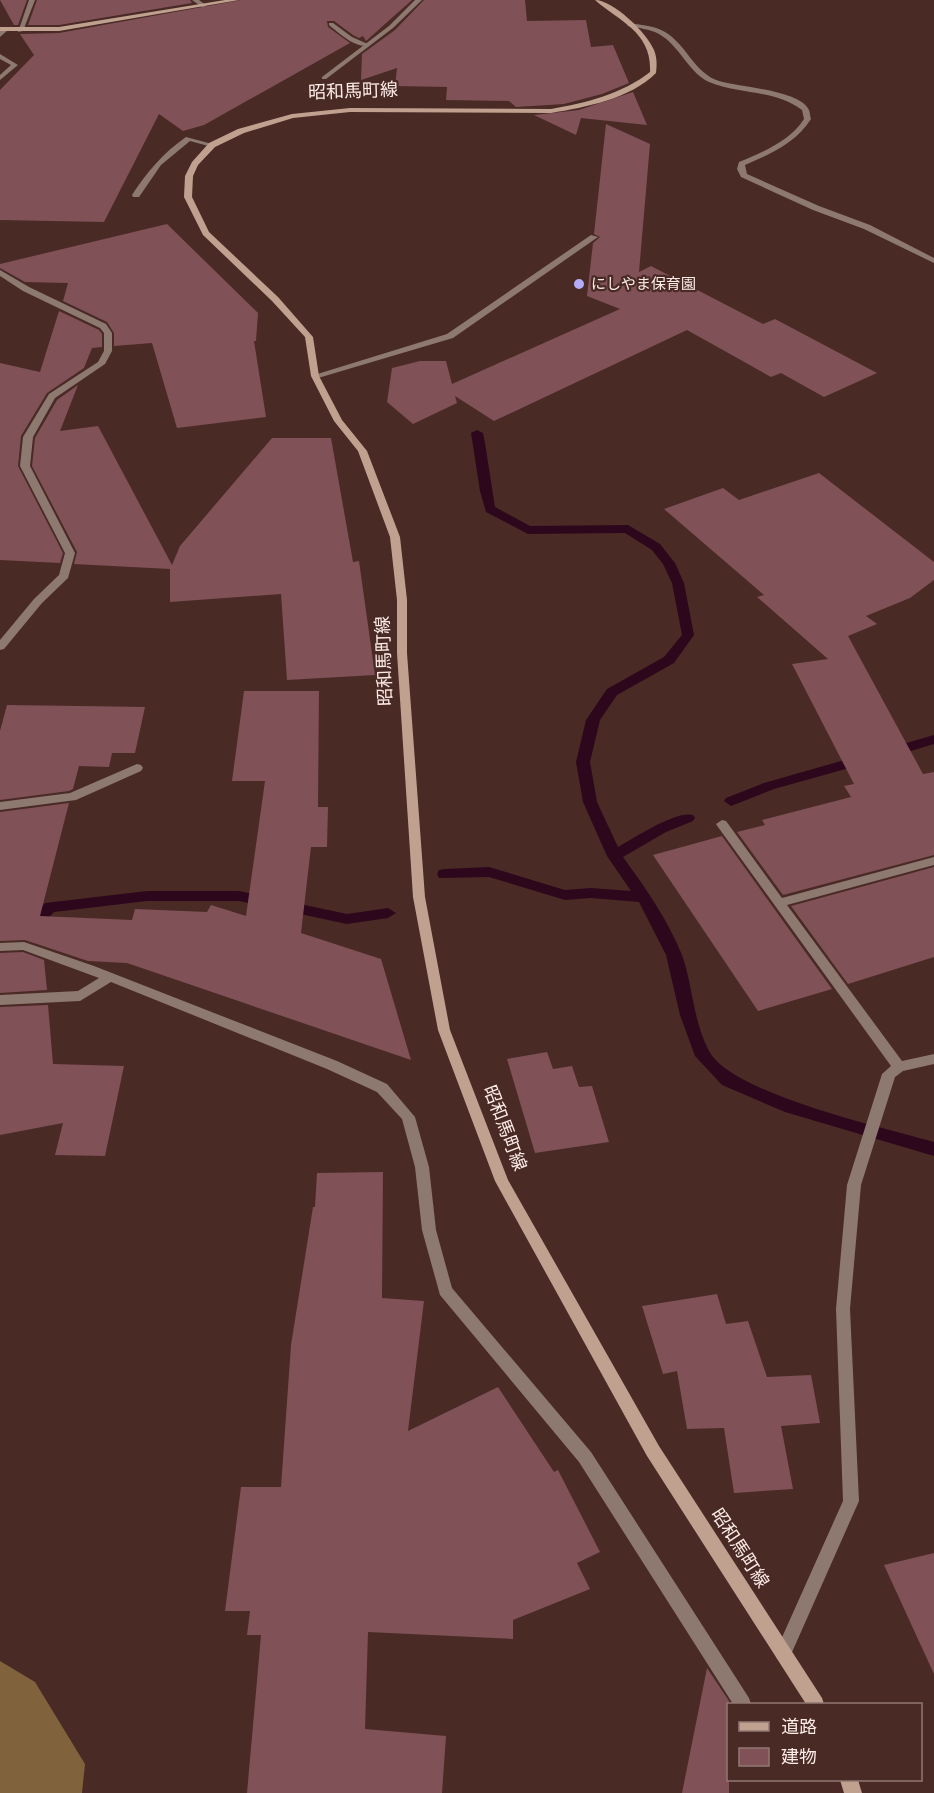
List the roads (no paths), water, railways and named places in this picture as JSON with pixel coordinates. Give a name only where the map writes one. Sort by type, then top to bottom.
[{"type":"main road","points":[[2,31],[59,29],[236,0]]},
{"type":"main road","name":"昭和馬町線","points":[[598,0],[651,45],[656,60],[653,73],[638,85],[576,107],[531,112],[322,111],[268,122],[240,131],[212,145],[195,164],[189,176],[188,197],[206,233],[275,299],[309,337],[315,376],[338,421],[362,451],[395,537],[402,600],[402,653],[419,897],[444,1030],[502,1181],[653,1451],[815,1703]]},
{"type":"street","points":[[20,31],[32,0]]},
{"type":"street","points":[[195,0],[204,6]]},
{"type":"street","points":[[324,78],[419,0]]},
{"type":"street","points":[[331,24],[350,38],[367,45]]},
{"type":"street","points":[[630,25],[663,31],[707,79],[789,97],[804,108],[808,116],[807,123],[797,135],[776,149],[742,164],[741,169],[744,175],[816,208],[867,226],[934,261]]},
{"type":"street","points":[[0,56],[15,65],[0,78]]},
{"type":"street","points":[[136,195],[154,167],[169,151],[189,140],[212,145]]},
{"type":"street","points":[[315,376],[450,336],[594,237]]},
{"type":"street","points":[[0,272],[26,289],[104,326],[108,333],[108,351],[101,364],[52,396],[28,437],[25,466],[70,553],[64,576],[38,601],[0,647]]},
{"type":"street","points":[[0,806],[72,797],[137,768]]},
{"type":"street","points":[[722,825],[899,1067]]},
{"type":"street","points":[[779,903],[934,861]]},
{"type":"street","points":[[0,947],[24,946],[110,977],[381,1088],[408,1117],[422,1167],[429,1230],[445,1291],[585,1457],[741,1703]]},
{"type":"street","points":[[0,1000],[80,996],[110,977]]},
{"type":"street","points":[[783,1653],[851,1501],[843,1310],[854,1185],[889,1074],[899,1067],[934,1059]]},
{"type":"waterway","points":[[477,433],[490,509],[528,530],[628,529],[656,547],[669,563],[678,583],[688,635],[669,660],[612,692],[593,720],[583,762],[590,802],[614,856]]},
{"type":"waterway","points":[[891,752],[934,739]]},
{"type":"waterway","points":[[731,801],[769,786],[862,760]]},
{"type":"waterway","points":[[614,856],[661,829],[688,818]]},
{"type":"waterway","points":[[614,856],[644,897]]},
{"type":"waterway","points":[[444,874],[489,872],[565,895],[591,893],[644,897]]},
{"type":"waterway","points":[[29,929],[50,907],[147,896],[239,896],[347,919],[388,913]]},
{"type":"waterway","points":[[644,897],[674,955],[688,1015],[703,1056],[728,1080],[791,1107],[934,1149]]},
{"type":"place","name":"にしやま保育園","points":[[579,284]]}]
